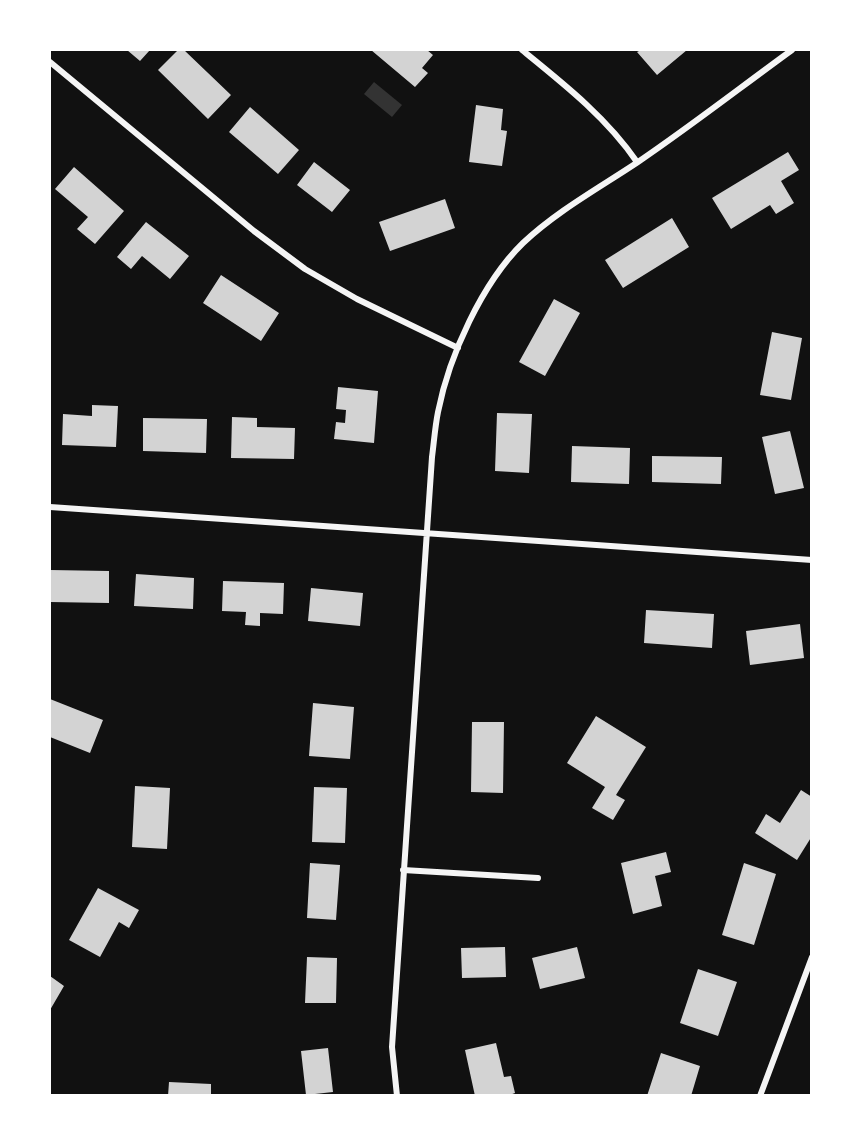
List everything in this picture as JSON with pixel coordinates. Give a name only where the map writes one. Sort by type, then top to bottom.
[{"type":"street","points":[[522,50],[597,114],[638,162]]},
{"type":"street","points":[[397,1095],[392,1047],[432,457],[438,410],[458,348],[479,302],[506,262],[522,244],[558,214],[638,162],[792,50]]},
{"type":"street","points":[[50,62],[254,231],[297,263],[357,299],[458,348]]},
{"type":"street","points":[[50,507],[812,560]]},
{"type":"street","points":[[403,870],[538,878]]},
{"type":"street","points":[[760,1095],[812,957]]},
{"type":"shaded area","points":[[374,82],[402,105],[392,117],[364,94]]},
{"type":"building","points":[[127,50],[150,50],[140,61]]},
{"type":"building","points":[[178,50],[184,50],[231,95],[208,119],[158,70]]},
{"type":"building","points":[[371,50],[427,50],[433,55],[422,68],[428,73],[415,87]]},
{"type":"building","points":[[641,50],[687,50],[657,75],[637,52]]},
{"type":"building","points":[[476,105],[503,109],[501,130],[507,131],[502,166],[469,162]]},
{"type":"building","points":[[250,107],[299,150],[278,174],[229,132]]},
{"type":"building","points":[[788,152],[799,170],[781,181],[794,203],[776,214],[770,205],[731,229],[712,198]]},
{"type":"building","points":[[314,162],[350,190],[332,212],[297,185]]},
{"type":"building","points":[[74,167],[124,211],[95,244],[77,229],[88,217],[55,189]]},
{"type":"building","points":[[445,199],[455,228],[390,251],[379,222]]},
{"type":"building","points":[[672,218],[689,247],[623,288],[605,260]]},
{"type":"building","points":[[146,222],[189,256],[170,279],[142,256],[131,269],[117,257]]},
{"type":"building","points":[[221,275],[279,313],[261,341],[203,303]]},
{"type":"building","points":[[554,299],[580,313],[545,376],[519,362]]},
{"type":"building","points":[[772,332],[802,338],[791,400],[760,395]]},
{"type":"building","points":[[338,387],[378,391],[374,443],[334,439],[336,422],[345,423],[346,410],[336,409]]},
{"type":"building","points":[[92,405],[118,406],[116,447],[62,445],[63,414],[92,416]]},
{"type":"building","points":[[497,413],[532,414],[529,473],[495,471]]},
{"type":"building","points":[[232,417],[257,418],[257,427],[295,428],[294,459],[231,458]]},
{"type":"building","points":[[143,418],[207,419],[206,453],[143,451]]},
{"type":"building","points":[[790,431],[804,488],[775,494],[762,437]]},
{"type":"building","points":[[572,446],[630,448],[629,484],[571,482]]},
{"type":"building","points":[[652,456],[722,457],[721,484],[652,482]]},
{"type":"building","points":[[50,570],[109,571],[109,603],[50,602]]},
{"type":"building","points":[[136,574],[194,578],[193,609],[134,606]]},
{"type":"building","points":[[223,581],[284,583],[283,614],[260,613],[260,626],[245,625],[246,612],[222,611]]},
{"type":"building","points":[[311,588],[363,593],[360,626],[308,621]]},
{"type":"building","points":[[646,610],[714,614],[712,648],[644,643]]},
{"type":"building","points":[[800,624],[804,658],[750,665],[746,631]]},
{"type":"building","points":[[50,699],[103,720],[90,753],[50,737]]},
{"type":"building","points":[[313,703],[354,707],[350,759],[309,756]]},
{"type":"building","points":[[596,716],[646,747],[616,795],[625,800],[613,820],[592,808],[605,787],[567,763]]},
{"type":"building","points":[[472,722],[504,722],[503,793],[471,792]]},
{"type":"building","points":[[135,786],[170,788],[167,849],[132,847]]},
{"type":"building","points":[[314,787],[347,788],[345,843],[312,842]]},
{"type":"building","points":[[801,790],[812,797],[812,836],[797,860],[755,833],[766,814],[780,823]]},
{"type":"building","points":[[666,852],[671,872],[655,876],[662,906],[633,914],[621,863]]},
{"type":"building","points":[[310,863],[340,865],[336,920],[307,918]]},
{"type":"building","points":[[744,863],[776,874],[754,945],[722,935]]},
{"type":"building","points":[[98,888],[139,910],[129,928],[119,922],[100,957],[69,940]]},
{"type":"building","points":[[505,947],[506,977],[462,978],[461,948]]},
{"type":"building","points":[[577,947],[585,978],[540,989],[532,958]]},
{"type":"building","points":[[307,957],[337,958],[336,1003],[305,1003]]},
{"type":"building","points":[[698,969],[737,982],[718,1036],[680,1023]]},
{"type":"building","points":[[50,976],[64,986],[50,1010]]},
{"type":"building","points":[[496,1043],[504,1077],[511,1076],[515,1093],[507,1096],[475,1096],[465,1050]]},
{"type":"building","points":[[328,1048],[333,1092],[306,1095],[301,1051]]},
{"type":"building","points":[[661,1053],[700,1066],[691,1096],[647,1096]]},
{"type":"building","points":[[169,1082],[211,1084],[211,1096],[168,1096]]}]
